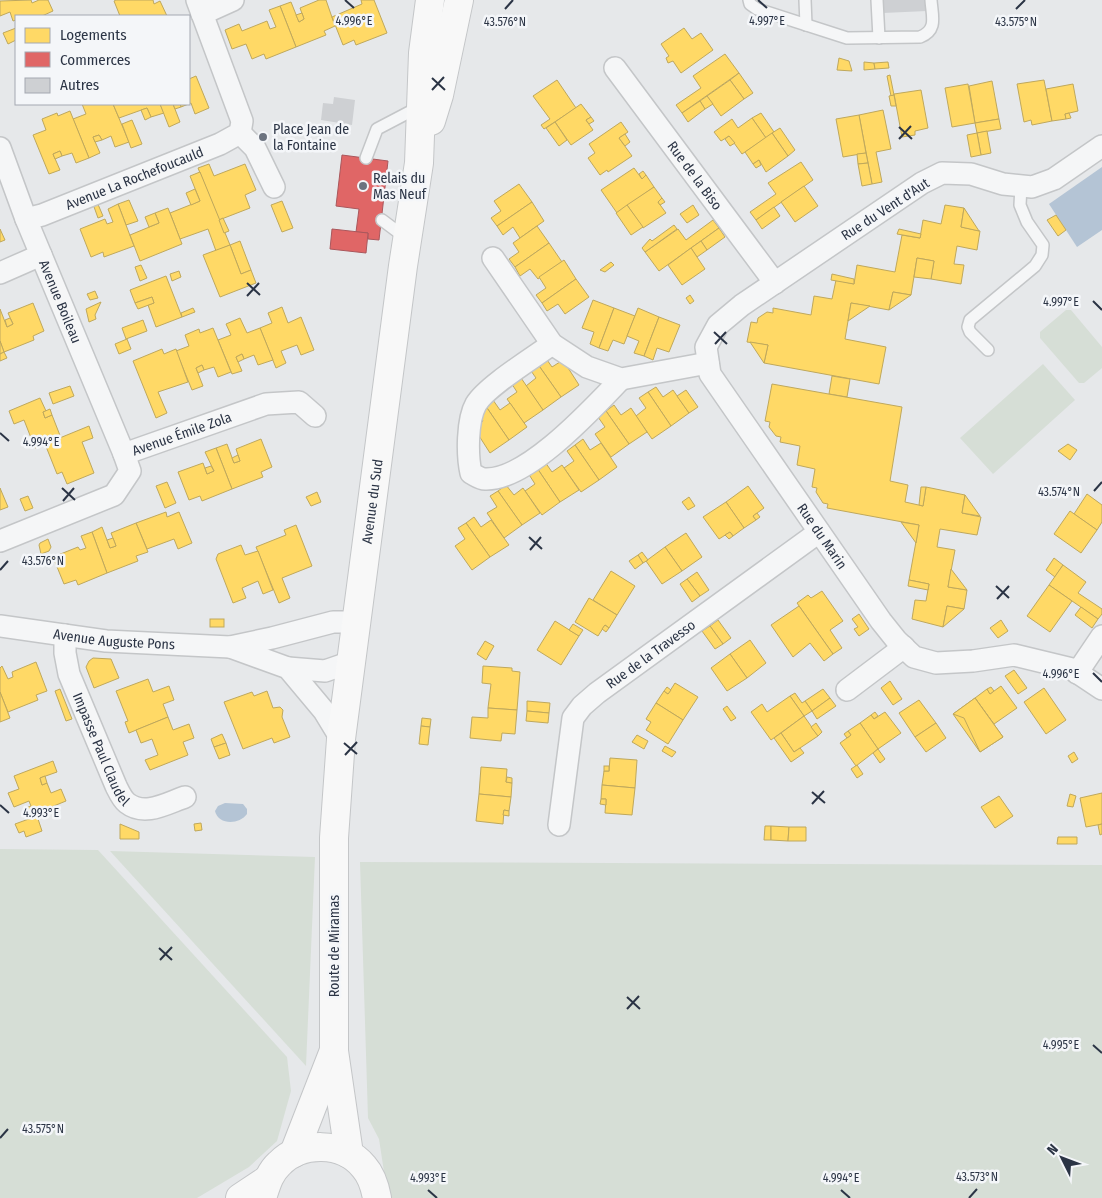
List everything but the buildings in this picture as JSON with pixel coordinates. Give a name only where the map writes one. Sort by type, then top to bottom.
[{"type":"main road","name":"Avenue du Sud","points":[[334,840],[341,739],[407,238],[419,163],[423,53],[430,0]]},
{"type":"main road","name":"Avenue du Sud","points":[[419,163],[439,95],[459,0]]},
{"type":"main road","name":"Route de Miramas","points":[[334,840],[334,1052],[349,1154]]},
{"type":"main road","name":"Route de Miramas","points":[[294,1153],[334,1052]]},
{"type":"main road","points":[[240,1198],[265,1189],[278,1164],[294,1153],[312,1147],[331,1147],[349,1154],[364,1166],[374,1182],[377,1198]]},
{"type":"street","points":[[233,0],[199,7],[242,121],[240,133],[255,148],[274,187]]},
{"type":"street","name":"Rue de la Biso","points":[[615,68],[775,283]]},
{"type":"street","name":"Avenue La Rochefoucauld","points":[[26,218],[42,215],[211,148],[240,133]]},
{"type":"street","name":"Rue du Vent d'Aut","points":[[775,283],[922,183],[942,173],[971,174],[1003,184],[1032,187],[1054,179],[1102,146]]},
{"type":"street","name":"Avenue Boileau","points":[[0,148],[26,218],[124,454]]},
{"type":"street","points":[[0,273],[41,255]]},
{"type":"street","points":[[493,258],[552,344],[587,367],[621,379],[708,364]]},
{"type":"street","name":"Rue du Marin","points":[[775,283],[742,305],[718,325],[706,347],[710,374],[881,621],[914,657],[936,663],[973,662],[1014,655],[1072,669],[1102,690]]},
{"type":"street","points":[[552,344],[486,392],[476,404],[471,418],[468,460],[471,473],[483,480],[497,478],[513,472],[542,454],[573,428],[621,379]]},
{"type":"street","name":"Avenue Émile Zola","points":[[0,541],[114,495],[130,471],[124,454],[266,404],[299,402],[314,416]]},
{"type":"street","name":"Rue de la Travesso","points":[[559,825],[573,718],[582,706],[597,693],[819,532]]},
{"type":"street","points":[[230,646],[272,638],[333,622],[356,622]]},
{"type":"street","name":"Avenue Auguste Pons","points":[[0,627],[106,641],[230,646]]},
{"type":"street","name":"Impasse Paul Claudel","points":[[65,635],[65,653],[69,674],[116,786],[126,802],[137,809],[149,810],[185,797]]},
{"type":"street","points":[[1077,673],[1102,636]]},
{"type":"street","points":[[230,646],[288,668],[325,671],[351,662]]},
{"type":"street","points":[[847,690],[904,647]]},
{"type":"street","points":[[288,668],[324,711],[341,739]]},
{"type":"lane","points":[[749,0],[750,4],[757,9],[847,38],[920,37],[928,34],[932,25],[931,0]]},
{"type":"lane","points":[[804,0],[806,25]]},
{"type":"lane","points":[[877,0],[879,38]]},
{"type":"lane","points":[[366,158],[377,129],[421,107]]},
{"type":"lane","points":[[988,350],[970,332],[968,327],[970,320],[1035,266],[1042,255],[1043,245],[1027,222],[1020,205],[1021,186]]},
{"type":"lane","points":[[382,220],[407,238]]},
{"type":"shaded area","points":[[1066,310],[1071,310],[1102,347],[1102,368],[1084,383],[1079,383],[1040,338],[1040,332]]},
{"type":"shaded area","points":[[1043,364],[1075,400],[993,474],[960,438]]},
{"type":"shaded area","points":[[0,849],[98,850],[287,1057],[291,1091],[277,1141],[249,1167],[197,1198],[0,1198]]},
{"type":"shaded area","points":[[110,851],[315,857],[306,1066]]},
{"type":"shaded area","points":[[360,862],[1102,865],[1102,1198],[388,1198],[379,1139],[368,1118]]},
{"type":"water","points":[[1102,167],[1102,230],[1077,247],[1049,204]]},
{"type":"water","points":[[225,803],[243,804],[247,809],[247,814],[234,822],[220,819],[215,811],[218,806]]},
{"type":"place","name":"Place Jean de la Fontaine","points":[[263,137]]},
{"type":"place","name":"Relais du Mas Neuf","points":[[363,186]]}]
